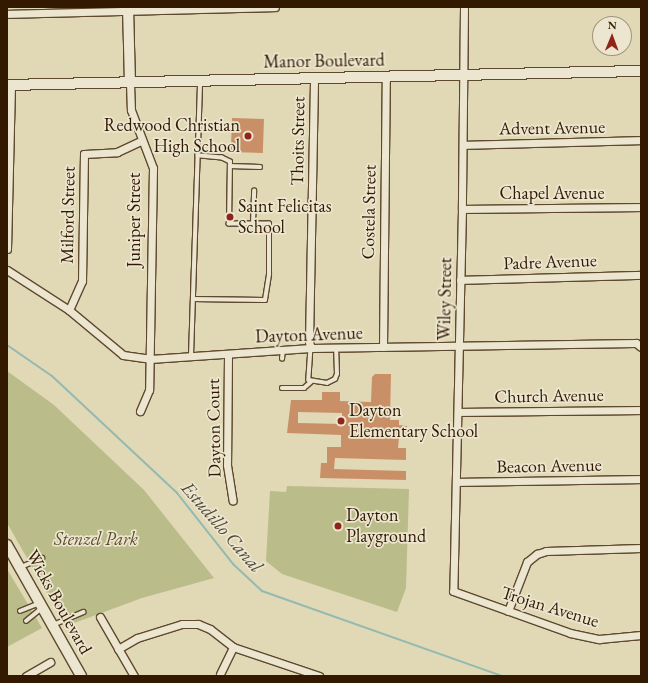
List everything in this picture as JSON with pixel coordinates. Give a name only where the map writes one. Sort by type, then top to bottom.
[{"type":"street","points":[[7,14],[128,9],[275,7]]},
{"type":"street","name":"Wiley Street","points":[[453,591],[464,145],[464,7]]},
{"type":"street","name":"Juniper Street","points":[[128,9],[131,110],[141,141],[153,168],[149,390],[140,411]]},
{"type":"street","name":"Manor Boulevard","points":[[9,85],[641,71]]},
{"type":"street","name":"Costela Street","points":[[383,347],[386,77]]},
{"type":"street","name":"Thoits Street","points":[[311,348],[308,342],[314,78]]},
{"type":"street","points":[[7,249],[9,85]]},
{"type":"street","name":"Advent Avenue","points":[[464,145],[641,140]]},
{"type":"street","name":"Milford Street","points":[[69,310],[82,281],[84,154],[117,152],[141,141]]},
{"type":"street","name":"Chapel Avenue","points":[[462,209],[641,208]]},
{"type":"street","name":"Dayton Avenue","points":[[7,270],[69,310],[123,355],[150,359],[228,355],[249,349],[636,344],[641,347]]},
{"type":"street","name":"Padre Avenue","points":[[460,280],[641,275]]},
{"type":"street","name":"Dayton Court","points":[[228,355],[227,465],[232,501]]},
{"type":"street","name":"Church Avenue","points":[[458,412],[641,410]]},
{"type":"street","name":"Beacon Avenue","points":[[456,482],[641,479]]},
{"type":"street","name":"Wicks Boulevard","points":[[7,544],[10,557],[20,567],[81,676]]},
{"type":"street","points":[[508,610],[527,562],[537,554],[546,551],[641,548]]},
{"type":"street","name":"Trojan Avenue","points":[[453,591],[570,633],[599,639],[641,635]]},
{"type":"street","points":[[100,617],[134,676]]},
{"type":"street","points":[[118,649],[137,638],[190,624],[210,629],[233,647],[310,675],[319,676]]},
{"type":"street","points":[[220,674],[233,647]]},
{"type":"street","points":[[30,675],[50,662]]},
{"type":"lane","points":[[191,357],[200,81]]},
{"type":"lane","points":[[193,299],[250,300],[267,298],[269,274],[270,224],[229,224],[230,162],[222,158],[198,156]]},
{"type":"lane","points":[[230,166],[260,167]]},
{"type":"lane","points":[[254,191],[254,224]]},
{"type":"lane","points":[[311,348],[308,378],[312,382]]},
{"type":"lane","points":[[282,388],[304,388],[312,382],[327,383],[335,379],[336,348]]},
{"type":"lane","points":[[282,360],[283,349]]},
{"type":"lane","points":[[20,567],[42,558]]},
{"type":"lane","points":[[20,610],[30,609],[42,605]]},
{"type":"lane","points":[[26,621],[42,605]]},
{"type":"lane","points":[[53,625],[83,612]]},
{"type":"green space","name":"Stenzel Park","points":[[7,371],[54,405],[144,490],[214,578],[142,598],[66,626],[7,523]]},
{"type":"green space","name":"Dayton Playground","points":[[287,486],[409,489],[406,588],[397,612],[282,574],[266,561],[270,491],[286,492]]},
{"type":"green space","points":[[7,569],[42,628],[7,647]]},
{"type":"building","name":"Redwood Christian High School","points":[[232,118],[264,119],[263,153],[231,152]]},
{"type":"building","points":[[375,374],[391,374],[390,420],[399,420],[399,425],[407,426],[407,437],[399,437],[398,448],[406,448],[406,460],[335,458],[334,469],[406,471],[406,480],[320,478],[321,463],[327,463],[327,447],[341,447],[341,435],[287,433],[291,400],[322,400],[322,392],[340,392],[340,401],[371,402],[372,377]],"holes":[[[298,412],[342,413],[342,424],[298,423]]]},
{"type":"waterway","name":"Estudillo Canal","points":[[7,345],[52,376],[177,493],[233,564],[262,591],[502,676]]},
{"type":"place","name":"Redwood Christian High School","points":[[248,136]]},
{"type":"place","name":"Saint Felicitas School","points":[[230,217]]},
{"type":"place","name":"Dayton Elementary School","points":[[341,421]]},
{"type":"place","name":"Dayton Playground","points":[[338,526]]}]
